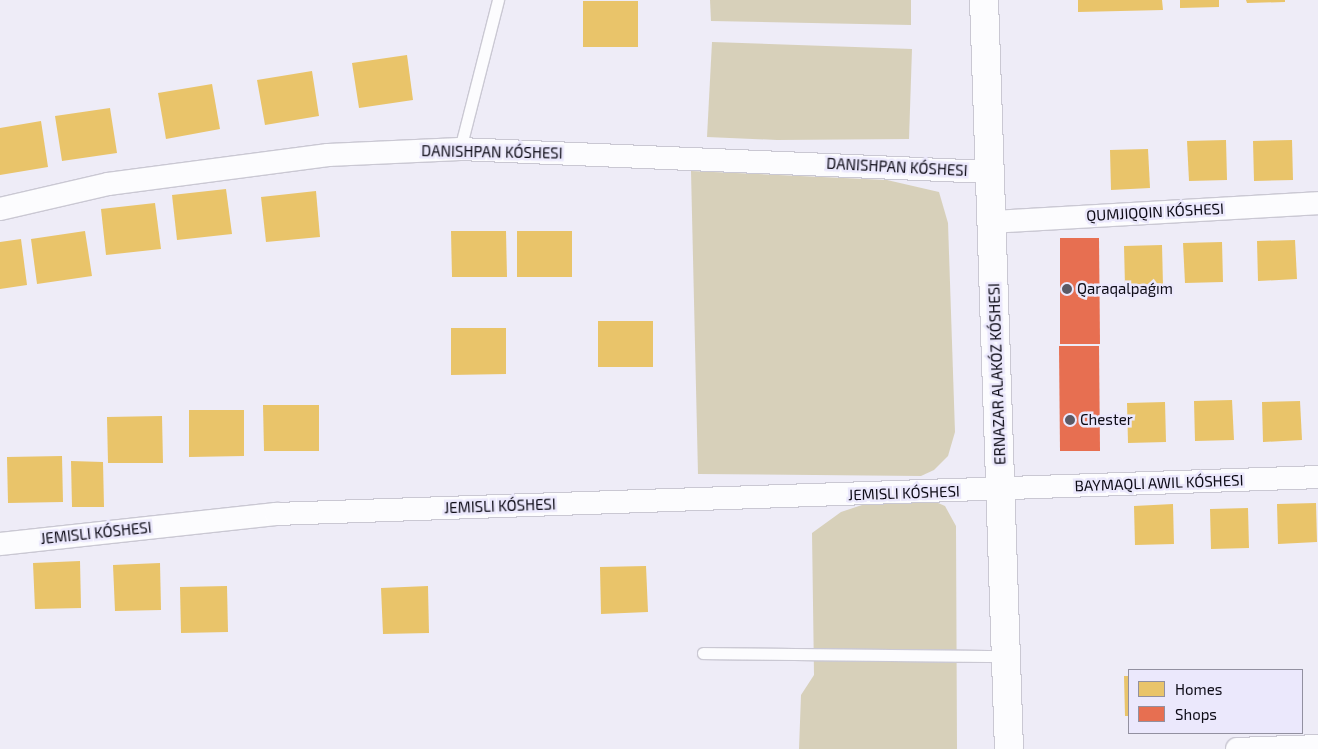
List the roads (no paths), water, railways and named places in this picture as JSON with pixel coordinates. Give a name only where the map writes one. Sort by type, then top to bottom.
[{"type":"main road","name":"ERNAZAR ALAKÓZ KÓSHESI","points":[[984,0],[1009,749]]},
{"type":"street","points":[[0,209],[108,184],[318,156],[460,149],[989,172]]},
{"type":"street","points":[[992,222],[1318,202]]},
{"type":"street","name":"JEMISLI KÓSHESI","points":[[0,544],[276,514],[1001,490],[1318,477]]},
{"type":"street","points":[[1237,749],[1318,746]]},
{"type":"lane","points":[[460,149],[498,0]]},
{"type":"lane","points":[[703,653],[1006,656]]},
{"type":"place","name":"Qaraqalpaǵım","points":[[1067,289]]},
{"type":"place","name":"Chester","points":[[1070,420]]}]
